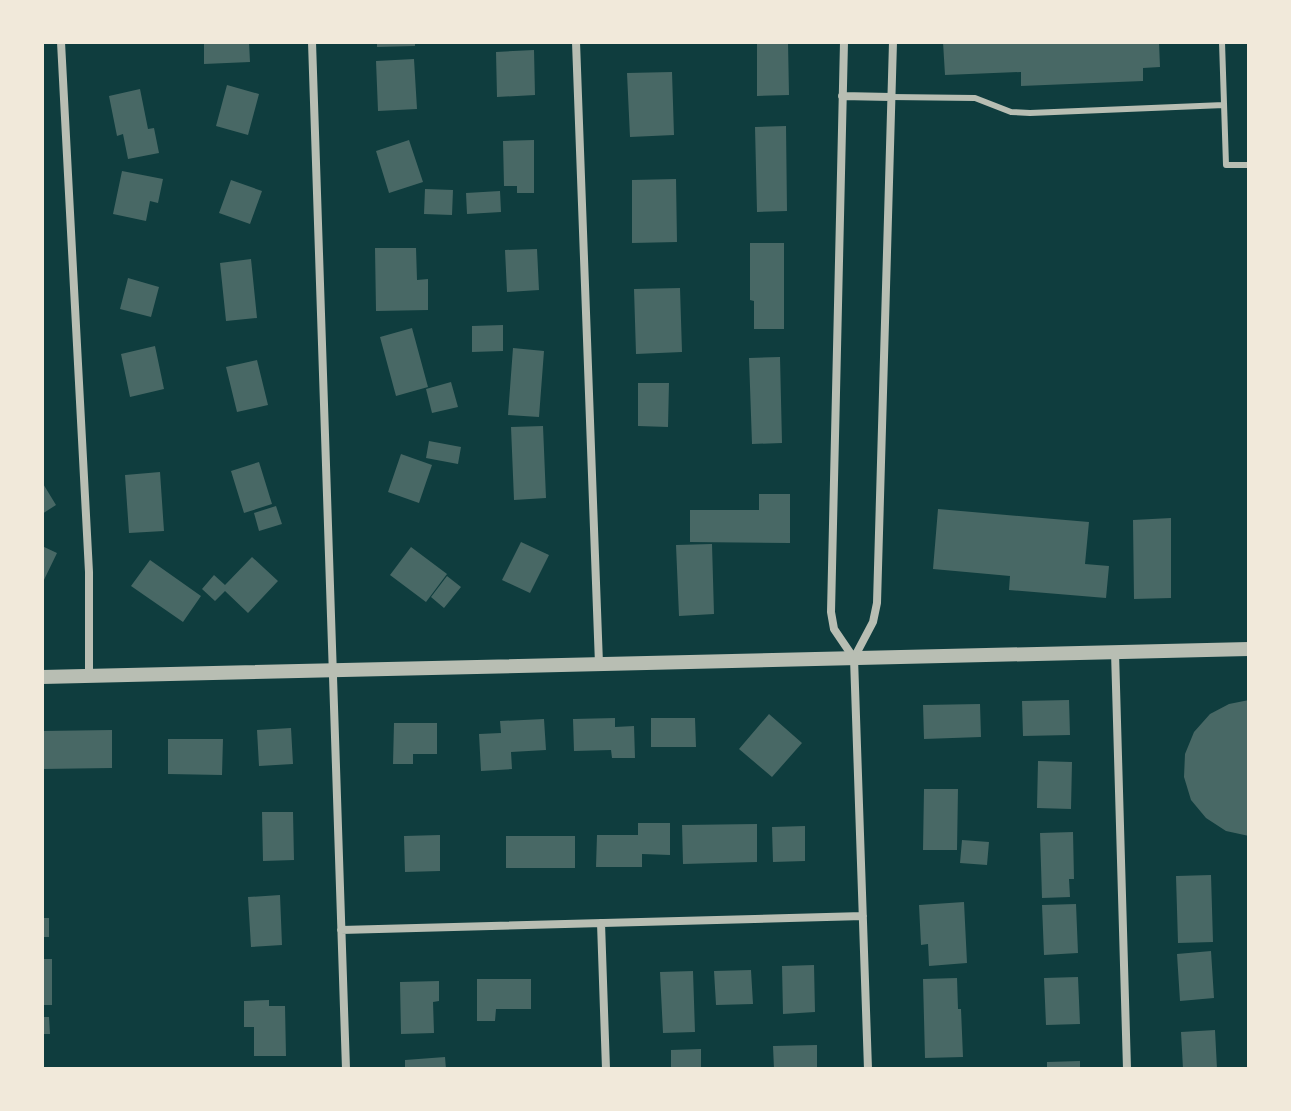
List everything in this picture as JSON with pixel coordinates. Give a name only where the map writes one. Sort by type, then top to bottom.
[{"type":"street","points":[[61,42],[89,572],[89,676]]},
{"type":"street","points":[[312,42],[346,1069]]},
{"type":"street","points":[[576,42],[599,664]]},
{"type":"street","points":[[844,42],[831,612],[834,629],[854,658]]},
{"type":"street","points":[[868,1069],[854,658],[873,622],[877,603],[893,42]]},
{"type":"street","points":[[842,96],[891,97]]},
{"type":"street","points":[[42,677],[1249,649]]},
{"type":"street","points":[[1115,652],[1127,1069]]},
{"type":"street","points":[[341,930],[863,916]]},
{"type":"street","points":[[601,923],[606,1069]]},
{"type":"lane","points":[[1222,42],[1226,165],[1249,165]]},
{"type":"lane","points":[[891,97],[975,98],[1011,112],[1030,113],[1224,105]]},
{"type":"building","points":[[204,42],[249,42],[250,62],[204,64]]},
{"type":"building","points":[[377,42],[415,42],[415,46],[377,47]]},
{"type":"building","points":[[757,42],[788,42],[789,95],[757,96]]},
{"type":"building","points":[[943,42],[1159,42],[1160,67],[1143,68],[1143,81],[1021,86],[1021,72],[945,75]]},
{"type":"building","points":[[534,50],[535,95],[497,97],[496,52]]},
{"type":"building","points":[[414,59],[417,109],[378,111],[376,61]]},
{"type":"building","points":[[672,72],[674,135],[630,137],[627,73]]},
{"type":"building","points":[[227,85],[259,94],[248,135],[216,126]]},
{"type":"building","points":[[140,89],[148,129],[154,128],[159,153],[128,159],[123,134],[117,136],[109,96]]},
{"type":"building","points":[[786,126],[787,211],[757,212],[755,127]]},
{"type":"building","points":[[409,140],[423,182],[389,193],[376,151]]},
{"type":"building","points":[[534,140],[534,193],[517,193],[517,186],[504,186],[503,141]]},
{"type":"building","points":[[122,171],[163,179],[158,203],[150,201],[146,221],[113,214]]},
{"type":"building","points":[[676,179],[677,242],[632,243],[632,180]]},
{"type":"building","points":[[231,180],[262,191],[250,224],[219,213]]},
{"type":"building","points":[[425,189],[453,190],[452,215],[424,214]]},
{"type":"building","points":[[500,191],[501,212],[467,214],[466,193]]},
{"type":"building","points":[[750,243],[784,243],[784,329],[754,329],[754,301],[750,300]]},
{"type":"building","points":[[375,248],[416,248],[417,280],[428,279],[428,310],[376,311]]},
{"type":"building","points":[[537,249],[539,290],[507,292],[505,250]]},
{"type":"building","points":[[251,259],[257,318],[226,321],[220,263]]},
{"type":"building","points":[[128,278],[159,287],[151,317],[120,309]]},
{"type":"building","points":[[680,288],[682,352],[636,354],[634,289]]},
{"type":"building","points":[[503,325],[503,351],[472,352],[472,326]]},
{"type":"building","points":[[412,328],[428,387],[396,396],[380,337]]},
{"type":"building","points":[[155,346],[164,389],[130,397],[121,354]]},
{"type":"building","points":[[513,348],[544,351],[539,417],[508,415]]},
{"type":"building","points":[[780,357],[782,443],[752,444],[749,358]]},
{"type":"building","points":[[257,360],[268,405],[237,412],[226,367]]},
{"type":"building","points":[[451,382],[458,407],[432,413],[426,389]]},
{"type":"building","points":[[638,383],[669,383],[668,427],[638,426]]},
{"type":"building","points":[[543,426],[546,498],[514,500],[511,427]]},
{"type":"building","points":[[429,441],[461,447],[458,464],[426,458]]},
{"type":"building","points":[[401,454],[432,465],[419,503],[388,492]]},
{"type":"building","points":[[259,462],[272,504],[244,513],[231,471]]},
{"type":"building","points":[[160,472],[164,531],[129,533],[125,475]]},
{"type":"building","points":[[42,482],[56,505],[42,514]]},
{"type":"building","points":[[759,494],[790,494],[790,543],[690,542],[690,510],[759,510]]},
{"type":"building","points":[[276,506],[282,524],[259,531],[254,513]]},
{"type":"building","points":[[938,509],[1089,522],[1085,564],[1109,566],[1106,598],[1009,590],[1010,576],[933,569]]},
{"type":"building","points":[[1171,518],[1171,598],[1134,599],[1133,520]]},
{"type":"building","points":[[521,542],[549,555],[530,593],[502,580]]},
{"type":"building","points":[[712,544],[714,614],[679,616],[676,545]]},
{"type":"building","points":[[42,546],[57,553],[42,584]]},
{"type":"building","points":[[411,547],[447,574],[426,602],[390,575]]},
{"type":"building","points":[[252,557],[278,581],[248,613],[225,591],[215,601],[202,589],[214,575],[225,585]]},
{"type":"building","points":[[150,560],[201,596],[183,622],[131,586]]},
{"type":"building","points":[[447,576],[461,587],[444,608],[431,597]]},
{"type":"building","points":[[1069,700],[1070,735],[1023,736],[1022,701]]},
{"type":"building","points":[[1249,700],[1249,836],[1226,831],[1206,818],[1191,800],[1184,777],[1185,754],[1194,732],[1210,714],[1229,704]]},
{"type":"building","points":[[980,704],[981,737],[924,739],[923,705]]},
{"type":"building","points":[[769,714],[802,743],[772,777],[739,749]]},
{"type":"building","points":[[615,718],[615,727],[634,726],[635,758],[612,758],[611,750],[574,751],[573,719]]},
{"type":"building","points":[[651,718],[695,718],[696,747],[651,747]]},
{"type":"building","points":[[544,719],[546,750],[511,752],[512,769],[481,771],[479,734],[501,733],[500,721]]},
{"type":"building","points":[[394,723],[437,723],[437,754],[413,754],[413,764],[393,764]]},
{"type":"building","points":[[291,728],[293,764],[259,766],[257,730]]},
{"type":"building","points":[[112,730],[112,768],[42,769],[42,731]]},
{"type":"building","points":[[168,739],[223,739],[222,775],[168,774]]},
{"type":"building","points":[[1038,761],[1072,762],[1071,809],[1037,808]]},
{"type":"building","points":[[924,789],[958,789],[957,850],[923,850]]},
{"type":"building","points":[[262,812],[293,812],[294,860],[263,861]]},
{"type":"building","points":[[638,823],[670,823],[670,855],[642,854],[642,867],[596,867],[597,835],[638,835]]},
{"type":"building","points":[[757,824],[757,862],[683,864],[682,825]]},
{"type":"building","points":[[805,826],[805,861],[773,862],[772,827]]},
{"type":"building","points":[[1073,832],[1074,879],[1069,879],[1070,897],[1042,898],[1040,833]]},
{"type":"building","points":[[440,835],[440,871],[405,872],[404,836]]},
{"type":"building","points":[[506,836],[575,836],[575,868],[506,868]]},
{"type":"building","points":[[962,840],[989,842],[987,865],[960,863]]},
{"type":"building","points":[[1211,875],[1213,942],[1178,943],[1176,876]]},
{"type":"building","points":[[280,895],[282,945],[251,947],[248,897]]},
{"type":"building","points":[[964,902],[967,963],[929,966],[928,944],[921,945],[919,905]]},
{"type":"building","points":[[1076,904],[1078,953],[1044,955],[1042,905]]},
{"type":"building","points":[[42,918],[49,918],[49,937],[42,937]]},
{"type":"building","points":[[1211,951],[1214,998],[1180,1001],[1177,954]]},
{"type":"building","points":[[42,959],[52,959],[52,1005],[42,1005]]},
{"type":"building","points":[[814,965],[815,1012],[783,1014],[782,966]]},
{"type":"building","points":[[751,970],[753,1004],[716,1005],[714,971]]},
{"type":"building","points":[[693,971],[695,1032],[663,1033],[660,972]]},
{"type":"building","points":[[1078,977],[1080,1024],[1046,1025],[1044,978]]},
{"type":"building","points":[[957,978],[963,1057],[925,1058],[923,979]]},
{"type":"building","points":[[477,979],[531,979],[531,1009],[496,1009],[495,1021],[477,1021]]},
{"type":"building","points":[[439,981],[439,1001],[433,1002],[434,1033],[401,1034],[400,982]]},
{"type":"building","points":[[269,1000],[269,1006],[285,1006],[286,1056],[254,1056],[254,1027],[244,1027],[244,1001]]},
{"type":"building","points":[[42,1017],[49,1017],[50,1034],[42,1034]]},
{"type":"building","points":[[1215,1030],[1217,1069],[1183,1069],[1181,1032]]},
{"type":"building","points":[[817,1045],[817,1069],[774,1069],[773,1046]]},
{"type":"building","points":[[701,1049],[701,1069],[671,1069],[671,1050]]},
{"type":"building","points":[[445,1057],[446,1069],[405,1069],[405,1060]]},
{"type":"building","points":[[1080,1061],[1080,1069],[1047,1069],[1047,1062]]}]
